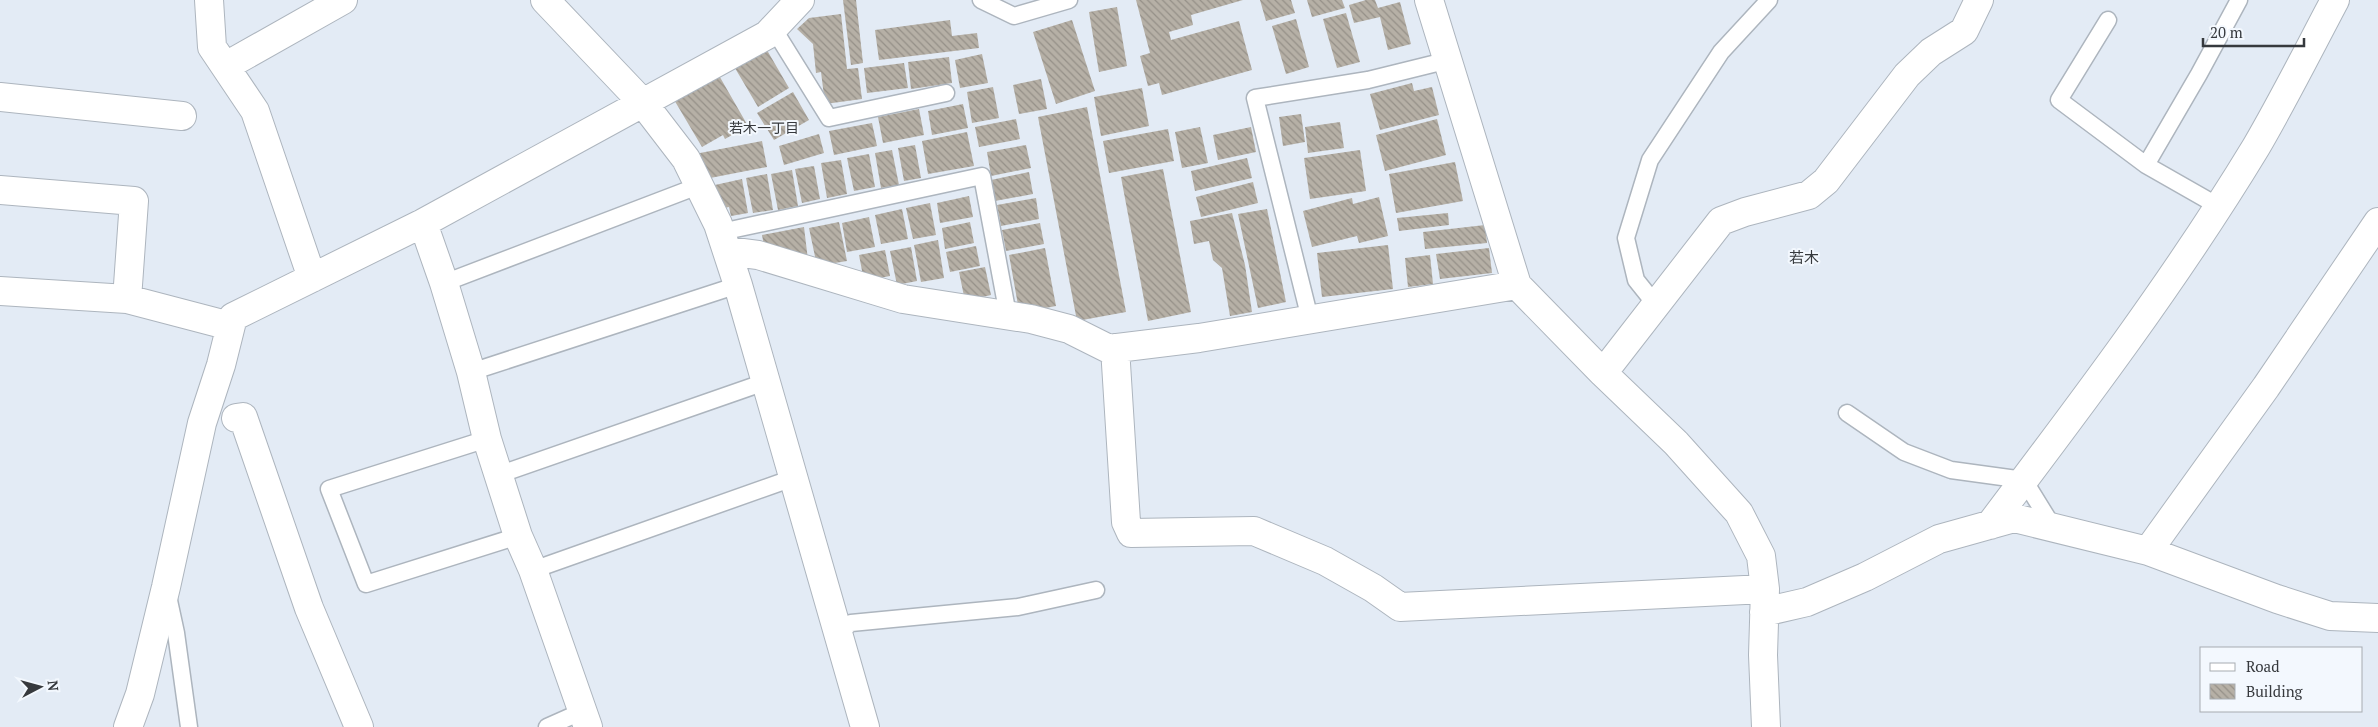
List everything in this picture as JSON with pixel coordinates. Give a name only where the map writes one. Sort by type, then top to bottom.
[{"type":"street","points":[[209,0],[212,47],[255,111],[312,278]]},
{"type":"street","points":[[226,66],[343,0]]},
{"type":"street","points":[[545,0],[643,103],[686,159],[724,241],[866,727]]},
{"type":"street","points":[[128,727],[140,694],[166,587],[217,421],[221,365],[233,317],[423,223],[767,35],[800,0]]},
{"type":"street","points":[[1429,0],[1517,285],[1676,443],[1739,513],[1761,556],[1765,601],[1763,655],[1766,727]]},
{"type":"street","points":[[1604,373],[1721,221],[1745,212],[1809,195],[1826,181],[1907,75],[1930,52],[1964,31],[1979,0]]},
{"type":"street","points":[[1990,525],[2079,408],[2153,305],[2256,146],[2335,0]]},
{"type":"street","points":[[0,97],[182,116]]},
{"type":"street","points":[[0,190],[134,201],[127,299]]},
{"type":"street","points":[[2148,551],[2266,386],[2378,222]]},
{"type":"street","points":[[423,223],[444,283],[471,372],[487,439],[498,475],[518,536],[533,570],[585,719]]},
{"type":"street","points":[[724,241],[758,255],[903,299],[1008,315],[1069,329],[1109,349],[1199,338],[1517,285]]},
{"type":"street","points":[[0,291],[127,299],[230,326]]},
{"type":"street","points":[[1115,348],[1126,522],[1131,533],[1254,531],[1325,561],[1373,588],[1400,607],[1765,601],[1806,602],[1865,577],[1938,539],[2014,518],[2148,551],[2277,599],[2330,616],[2378,618]]},
{"type":"street","points":[[217,421],[243,417],[309,608],[359,727]]},
{"type":"lane","points":[[981,0],[1014,16],[1070,0]]},
{"type":"lane","points":[[1656,305],[1636,280],[1626,238],[1650,160],[1721,52],[1769,0]]},
{"type":"lane","points":[[2146,165],[2239,0]]},
{"type":"lane","points":[[2108,20],[2059,100],[2146,165],[2218,206]]},
{"type":"lane","points":[[773,28],[829,118],[946,93]]},
{"type":"lane","points":[[1310,319],[1255,98],[1368,80],[1449,60]]},
{"type":"lane","points":[[724,241],[982,176],[1008,315]]},
{"type":"lane","points":[[444,283],[698,186]]},
{"type":"lane","points":[[471,372],[738,285]]},
{"type":"lane","points":[[498,475],[765,382]]},
{"type":"lane","points":[[1847,413],[1904,452],[1951,470],[2024,480],[2053,527]]},
{"type":"lane","points":[[487,439],[329,489],[366,584],[518,536]]},
{"type":"lane","points":[[533,570],[793,478]]},
{"type":"lane","points":[[166,587],[176,633],[189,727]]},
{"type":"lane","points":[[839,632],[851,623],[1018,607],[1096,590]]},
{"type":"lane","points":[[547,727],[585,719]]},
{"type":"building","points":[[843,0],[856,0],[863,63],[851,65]]},
{"type":"building","points":[[1136,0],[1243,0],[1191,15],[1193,25],[1169,32],[1171,40],[1239,21],[1252,70],[1162,95],[1159,83],[1148,86],[1140,56],[1150,53]]},
{"type":"building","points":[[1260,0],[1291,0],[1295,13],[1266,21]]},
{"type":"building","points":[[1307,0],[1342,0],[1345,8],[1312,17]]},
{"type":"building","points":[[1366,0],[1375,0],[1378,8],[1400,2],[1411,44],[1388,50],[1380,17],[1354,23],[1349,5]]},
{"type":"building","points":[[1117,7],[1127,66],[1099,72],[1089,12]]},
{"type":"building","points":[[1346,13],[1360,62],[1337,68],[1323,19]]},
{"type":"building","points":[[841,14],[847,69],[858,68],[862,99],[825,104],[821,72],[816,73],[813,44],[797,29],[809,18]]},
{"type":"building","points":[[1296,19],[1309,67],[1286,74],[1272,26]]},
{"type":"building","points":[[950,20],[952,36],[977,33],[979,48],[879,60],[875,30]]},
{"type":"building","points":[[1072,20],[1095,91],[1056,104],[1033,32]]},
{"type":"building","points":[[764,45],[789,88],[758,107],[732,63]]},
{"type":"building","points":[[982,54],[988,83],[960,88],[955,60]]},
{"type":"building","points":[[949,57],[952,83],[911,89],[908,62]]},
{"type":"building","points":[[904,63],[908,88],[867,93],[864,68]]},
{"type":"building","points":[[717,72],[748,126],[725,139],[723,135],[702,147],[673,98]]},
{"type":"building","points":[[1041,79],[1047,109],[1019,114],[1013,85]]},
{"type":"building","points":[[1412,83],[1414,91],[1432,87],[1439,115],[1380,130],[1370,94]]},
{"type":"building","points":[[993,87],[999,118],[972,123],[967,92]]},
{"type":"building","points":[[1142,88],[1149,126],[1101,136],[1094,97]]},
{"type":"building","points":[[793,92],[809,120],[774,140],[757,113]]},
{"type":"building","points":[[963,104],[968,128],[932,135],[928,111]]},
{"type":"building","points":[[1087,107],[1126,312],[1077,321],[1038,117]]},
{"type":"building","points":[[919,109],[924,135],[883,143],[878,117]]},
{"type":"building","points":[[1301,114],[1305,142],[1283,146],[1279,117]]},
{"type":"building","points":[[1016,119],[1020,139],[979,147],[975,127]]},
{"type":"building","points":[[1437,119],[1446,155],[1385,171],[1376,135]]},
{"type":"building","points":[[1340,122],[1344,148],[1308,153],[1305,127]]},
{"type":"building","points":[[872,123],[877,146],[834,155],[829,131]]},
{"type":"building","points":[[1200,127],[1208,163],[1182,168],[1175,132]]},
{"type":"building","points":[[1251,127],[1256,152],[1218,160],[1213,135]]},
{"type":"building","points":[[1168,129],[1174,161],[1109,173],[1103,141]]},
{"type":"building","points":[[967,132],[974,166],[928,174],[922,141]]},
{"type":"building","points":[[819,134],[824,153],[784,165],[779,146]]},
{"type":"building","points":[[762,141],[767,167],[705,179],[700,153]]},
{"type":"building","points":[[915,145],[921,178],[904,181],[898,148]]},
{"type":"building","points":[[1026,145],[1031,168],[991,176],[987,152]]},
{"type":"building","points":[[892,150],[899,185],[881,188],[875,153]]},
{"type":"building","points":[[1360,150],[1366,191],[1310,199],[1304,158]]},
{"type":"building","points":[[869,154],[875,187],[854,191],[847,158]]},
{"type":"building","points":[[1247,158],[1252,178],[1195,191],[1191,171]]},
{"type":"building","points":[[841,160],[847,194],[827,198],[821,163]]},
{"type":"building","points":[[1455,162],[1463,201],[1396,213],[1389,174]]},
{"type":"building","points":[[814,166],[820,199],[802,203],[795,169]]},
{"type":"building","points":[[1163,169],[1191,312],[1148,321],[1121,177]]},
{"type":"building","points":[[792,170],[798,206],[778,210],[771,174]]},
{"type":"building","points":[[1029,172],[1033,194],[995,201],[991,180]]},
{"type":"building","points":[[767,174],[773,210],[753,213],[746,178]]},
{"type":"building","points":[[742,179],[748,213],[731,216],[729,207],[719,209],[715,185]]},
{"type":"building","points":[[1253,182],[1258,203],[1201,217],[1196,197]]},
{"type":"building","points":[[969,196],[973,217],[940,223],[937,203]]},
{"type":"building","points":[[1379,197],[1388,236],[1359,243],[1357,236],[1312,247],[1303,211],[1352,198],[1353,204]]},
{"type":"building","points":[[1036,198],[1039,219],[1001,226],[997,205]]},
{"type":"building","points":[[930,203],[936,235],[913,239],[906,208]]},
{"type":"building","points":[[902,209],[908,239],[881,244],[875,215]]},
{"type":"building","points":[[1267,209],[1286,302],[1258,308],[1238,214]]},
{"type":"building","points":[[1232,213],[1245,265],[1252,312],[1230,316],[1222,268],[1213,260],[1209,241],[1194,244],[1190,221]]},
{"type":"building","points":[[1448,213],[1449,225],[1399,231],[1397,218]]},
{"type":"building","points":[[869,217],[875,247],[847,252],[842,223]]},
{"type":"building","points":[[839,222],[847,261],[817,266],[809,228]]},
{"type":"building","points":[[970,222],[974,243],[945,249],[942,228]]},
{"type":"building","points":[[1040,223],[1044,244],[1006,251],[1002,230]]},
{"type":"building","points":[[1485,225],[1487,243],[1425,249],[1423,232]]},
{"type":"building","points":[[804,227],[808,260],[765,251],[762,235]]},
{"type":"building","points":[[938,240],[944,278],[921,282],[914,245]]},
{"type":"building","points":[[1388,245],[1393,289],[1322,297],[1317,253]]},
{"type":"building","points":[[976,246],[980,266],[950,272],[946,252]]},
{"type":"building","points":[[911,247],[917,281],[897,285],[890,251]]},
{"type":"building","points":[[1045,248],[1056,306],[1024,312],[1018,305],[1009,255]]},
{"type":"building","points":[[1489,248],[1492,273],[1440,279],[1436,254]]},
{"type":"building","points":[[885,250],[890,276],[864,281],[859,255]]},
{"type":"building","points":[[1430,255],[1433,284],[1408,287],[1405,258]]},
{"type":"building","points":[[985,267],[991,295],[965,301],[959,272]]},
{"type":"district","name":"若木一丁目","points":[[764,128]]},
{"type":"district","name":"若木","points":[[1804,258]]}]
